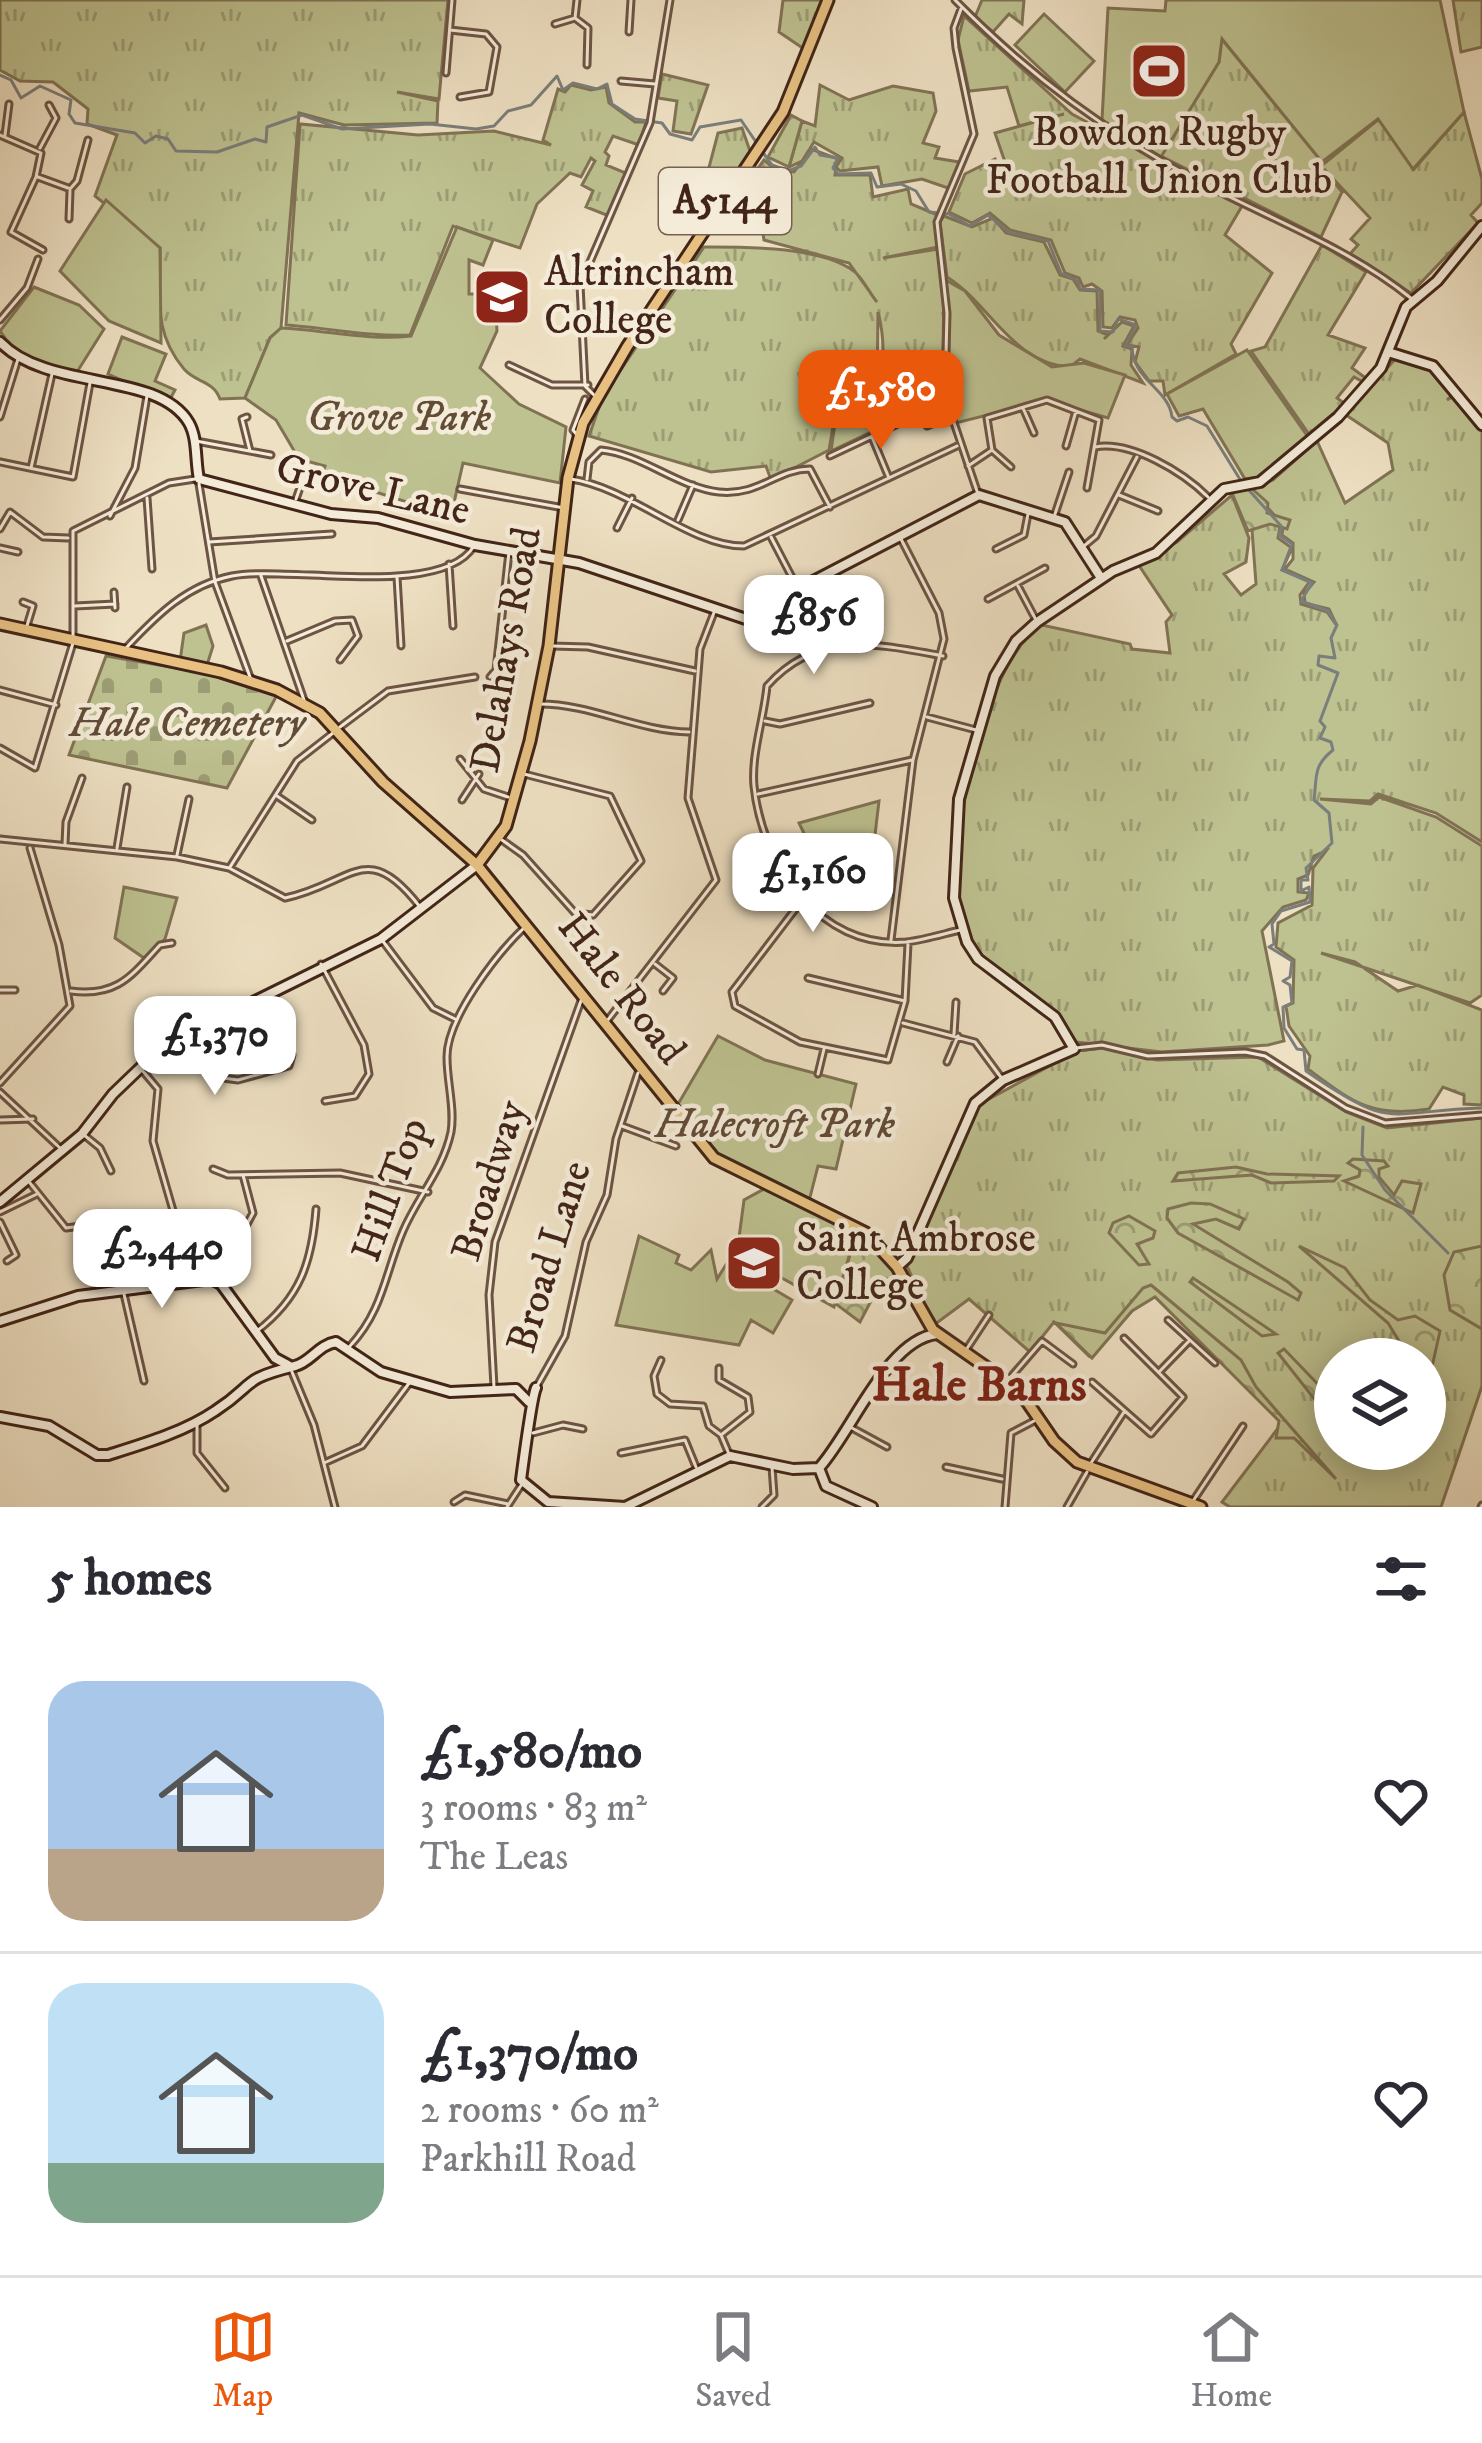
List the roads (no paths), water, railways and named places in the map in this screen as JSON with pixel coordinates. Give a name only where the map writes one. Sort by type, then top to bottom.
[{"type":"main road","name":"A5144","points":[[594,396],[783,112],[828,0]]},
{"type":"main road","name":"Delahays Road","points":[[477,865],[500,838],[522,774],[549,646],[568,478],[594,396]]},
{"type":"main road","name":"Hale Road","points":[[0,624],[251,681],[305,704],[338,729],[383,782],[477,865],[714,1157],[866,1232],[897,1267],[922,1316],[938,1334],[1009,1380],[1060,1448],[1089,1468],[1196,1504]]},
{"type":"street","points":[[446,73],[452,0]]},
{"type":"street","points":[[574,18],[577,0]]},
{"type":"street","points":[[629,32],[631,0]]},
{"type":"street","points":[[594,396],[586,384],[580,285],[652,119],[670,0]]},
{"type":"street","points":[[955,0],[1076,110],[1190,176],[1332,248],[1413,300]]},
{"type":"street","points":[[962,7],[955,28],[956,48],[974,134],[937,222],[950,416],[979,495],[1054,516],[1083,548],[1101,578]]},
{"type":"street","points":[[555,24],[574,18]]},
{"type":"street","points":[[574,18],[588,28],[589,62]]},
{"type":"street","points":[[450,30],[486,34],[497,47],[492,87],[483,97],[460,97]]},
{"type":"street","points":[[621,81],[632,86],[655,84]]},
{"type":"street","points":[[9,104],[2,136],[38,149]]},
{"type":"street","points":[[43,250],[11,232],[36,177],[38,149],[56,118],[49,105]]},
{"type":"street","points":[[69,219],[70,189],[88,140]]},
{"type":"street","points":[[36,177],[70,189]]},
{"type":"street","points":[[1074,1049],[1055,1017],[978,959],[962,929],[953,876],[959,799],[995,676],[1016,641],[1037,622],[1082,597],[1101,578],[1156,553],[1210,498],[1276,471],[1338,417],[1375,376],[1413,300],[1437,281],[1482,226]]},
{"type":"street","points":[[0,320],[26,288],[38,259]]},
{"type":"street","points":[[0,342],[52,374],[90,378],[179,410],[195,441],[215,582],[251,681]]},
{"type":"street","points":[[1388,352],[1433,365],[1482,425]]},
{"type":"street","points":[[0,417],[18,357]]},
{"type":"street","points":[[509,364],[552,385],[586,384]]},
{"type":"street","points":[[31,470],[52,374]]},
{"type":"street","points":[[0,462],[73,478],[90,378]]},
{"type":"street","points":[[110,517],[135,468],[146,396]]},
{"type":"street","points":[[1011,467],[992,450],[984,422],[1047,400],[1099,420],[1087,488]]},
{"type":"street","points":[[1022,406],[1034,433]]},
{"type":"street","points":[[1066,446],[1077,410]]},
{"type":"street","points":[[830,456],[920,415],[927,426],[950,416]]},
{"type":"street","points":[[247,417],[242,419],[250,452]]},
{"type":"street","points":[[871,435],[890,479]]},
{"type":"street","points":[[195,441],[271,455]]},
{"type":"street","points":[[1094,447],[1110,444],[1138,455],[1190,478],[1210,498]]},
{"type":"street","points":[[568,478],[632,498],[731,546],[770,536],[958,446]]},
{"type":"street","points":[[586,481],[589,462],[601,450],[712,491],[753,491],[786,473],[810,469],[830,509]]},
{"type":"street","points":[[967,466],[992,450]]},
{"type":"street","points":[[1083,548],[1096,536],[1138,455]]},
{"type":"street","points":[[1054,516],[1069,472]]},
{"type":"street","points":[[295,501],[304,478]]},
{"type":"street","points":[[0,748],[35,768],[74,644],[69,538],[77,529],[110,517],[170,483],[199,479]]},
{"type":"street","name":"Grove Lane","points":[[199,479],[332,514],[379,518],[475,545],[560,560],[737,618],[759,620],[793,592],[979,495]]},
{"type":"street","points":[[677,521],[693,485]]},
{"type":"street","points":[[460,490],[565,508]]},
{"type":"street","points":[[1118,494],[1158,511]]},
{"type":"street","points":[[147,496],[152,569]]},
{"type":"street","points":[[617,528],[632,498]]},
{"type":"street","points":[[996,549],[1024,535],[1029,509]]},
{"type":"street","points":[[0,529],[3,511],[20,517],[43,537],[69,538]]},
{"type":"street","points":[[207,542],[332,534]]},
{"type":"street","points":[[770,536],[821,651]]},
{"type":"street","points":[[890,941],[913,760],[943,656],[939,613],[899,536]]},
{"type":"street","points":[[122,653],[179,598],[215,582],[260,574],[398,575],[449,562],[470,553],[475,545]]},
{"type":"street","points":[[0,548],[18,552]]},
{"type":"street","points":[[490,677],[495,674],[509,552]]},
{"type":"street","points":[[449,562],[453,626]]},
{"type":"street","points":[[988,599],[1046,568]]},
{"type":"street","points":[[260,574],[305,704]]},
{"type":"street","points":[[398,575],[401,646]]},
{"type":"street","points":[[1017,584],[1037,622]]},
{"type":"street","points":[[72,606],[115,606],[114,592]]},
{"type":"street","points":[[23,602],[33,605],[26,630]]},
{"type":"street","points":[[606,1023],[716,880],[688,798],[697,671],[716,608]]},
{"type":"street","points":[[285,641],[335,621],[352,620],[358,636],[340,660]]},
{"type":"street","points":[[943,656],[862,641],[821,651],[767,686],[756,795],[780,871],[801,902],[841,927],[890,941],[908,942],[962,929]]},
{"type":"street","points":[[549,646],[589,646],[697,671]]},
{"type":"street","points":[[229,868],[298,761],[338,729],[388,691],[475,676]]},
{"type":"street","points":[[0,690],[56,705]]},
{"type":"street","points":[[764,720],[780,724],[870,703]]},
{"type":"street","points":[[538,704],[578,706],[661,731],[692,732]]},
{"type":"street","points":[[926,717],[980,731]]},
{"type":"street","points":[[460,759],[489,793],[515,798]]},
{"type":"street","points":[[756,795],[913,760]]},
{"type":"street","points":[[462,800],[478,782],[478,774]]},
{"type":"street","points":[[500,838],[523,854],[575,914],[584,916],[593,915],[640,861],[610,796],[522,774]]},
{"type":"street","points":[[64,848],[66,822],[82,778]]},
{"type":"street","points":[[117,850],[128,787]]},
{"type":"street","points":[[275,795],[312,820]]},
{"type":"street","points":[[177,857],[189,799]]},
{"type":"street","points":[[0,839],[29,846],[177,857],[229,868],[285,898],[355,871],[379,868],[392,874],[420,907]]},
{"type":"street","points":[[0,1083],[64,1017],[70,990],[29,846]]},
{"type":"street","points":[[0,1202],[82,1134],[162,1047],[321,964],[381,939],[477,865]]},
{"type":"street","points":[[801,902],[733,992],[735,1006],[782,1035],[885,1061],[892,1056],[905,1001],[908,942]]},
{"type":"street","points":[[381,939],[451,1031],[502,948],[528,924]]},
{"type":"street","points":[[70,990],[110,990],[132,981],[160,945],[172,943]]},
{"type":"street","points":[[654,963],[673,978],[663,991]]},
{"type":"street","points":[[321,964],[364,1045],[369,1074],[355,1096],[325,1102]]},
{"type":"street","points":[[808,977],[905,1001]]},
{"type":"street","points":[[0,990],[15,990]]},
{"type":"street","name":"Broadway","points":[[495,1389],[489,1295],[495,1242],[583,996]]},
{"type":"street","points":[[947,1062],[956,1036],[956,1002]]},
{"type":"street","points":[[440,1016],[458,1020]]},
{"type":"street","points":[[901,1023],[975,1042],[1003,1080]]},
{"type":"street","points":[[201,1026],[216,1077],[238,1080],[280,1064]]},
{"type":"street","name":"Hill Top","points":[[349,1347],[379,1305],[404,1227],[428,1192],[452,1128],[447,1054],[451,1031]]},
{"type":"street","points":[[897,1267],[907,1258],[968,1115],[1003,1080],[1074,1049],[1102,1045],[1148,1056],[1245,1052],[1264,1056],[1346,1108],[1385,1124],[1482,1115]]},
{"type":"street","points":[[818,1074],[824,1047]]},
{"type":"street","name":"Broad Lane","points":[[522,1484],[531,1433],[529,1402],[565,1336],[586,1241],[611,1179],[621,1125],[641,1066]]},
{"type":"street","points":[[140,1069],[158,1089],[153,1141],[173,1214]]},
{"type":"street","points":[[0,1093],[63,1151]]},
{"type":"street","points":[[0,1120],[33,1119]]},
{"type":"street","points":[[621,1125],[676,1146]]},
{"type":"street","points":[[82,1134],[100,1148],[111,1171]]},
{"type":"street","points":[[213,1169],[243,1174],[340,1173],[410,1192],[428,1192]]},
{"type":"street","points":[[216,1281],[253,1213],[243,1174]]},
{"type":"street","points":[[28,1182],[66,1228],[119,1221]]},
{"type":"street","points":[[410,1192],[418,1205]]},
{"type":"street","points":[[0,1212],[39,1193]]},
{"type":"street","points":[[255,1332],[293,1299],[313,1250],[316,1209]]},
{"type":"street","points":[[0,1222],[16,1255],[7,1261]]},
{"type":"street","points":[[0,1321],[70,1298],[216,1281]]},
{"type":"street","points":[[216,1281],[275,1358],[290,1365],[335,1507]]},
{"type":"street","points":[[123,1292],[144,1381]]},
{"type":"street","points":[[965,1352],[989,1315]]},
{"type":"street","points":[[819,1468],[852,1428],[880,1376],[914,1341],[922,1316]]},
{"type":"street","points":[[1168,1320],[1215,1363]]},
{"type":"street","points":[[914,1341],[938,1334]]},
{"type":"street","points":[[1091,1382],[1151,1434],[1183,1397],[1124,1338]]},
{"type":"street","points":[[1159,1373],[1190,1340]]},
{"type":"street","points":[[1009,1380],[1042,1341],[1073,1364]]},
{"type":"street","points":[[0,1417],[33,1420],[97,1455],[108,1455],[218,1410],[254,1374],[302,1363],[328,1343],[349,1347],[381,1372],[467,1394],[536,1388]]},
{"type":"street","points":[[661,1360],[653,1376],[657,1394],[670,1404],[704,1406],[709,1426],[721,1435],[730,1456]]},
{"type":"street","points":[[719,1368],[719,1380],[748,1397],[750,1412],[721,1435]]},
{"type":"street","points":[[324,1463],[362,1446],[411,1380]]},
{"type":"street","points":[[516,1389],[529,1402]]},
{"type":"street","points":[[1067,1507],[1124,1412]]},
{"type":"street","points":[[1005,1507],[1011,1433],[1039,1418]]},
{"type":"street","points":[[196,1421],[197,1453],[225,1488]]},
{"type":"street","points":[[531,1433],[563,1424],[583,1429]]},
{"type":"street","points":[[1196,1504],[1243,1426]]},
{"type":"street","points":[[852,1428],[887,1448]]},
{"type":"street","points":[[621,1454],[685,1440],[698,1474]]},
{"type":"street","points":[[454,1502],[469,1495],[508,1505],[522,1484],[548,1502],[626,1507],[730,1456],[819,1468]]},
{"type":"street","points":[[762,1507],[774,1495],[771,1463]]},
{"type":"street","points":[[946,1467],[1006,1480]]},
{"type":"street","points":[[819,1468],[826,1486],[872,1507]]},
{"type":"waterway","points":[[0,75],[11,80],[21,98],[40,86],[71,100],[69,114],[75,123],[135,133],[145,143],[156,136],[168,139],[176,151],[217,152],[255,139],[266,142],[267,127],[302,115],[342,129],[494,126],[508,111],[531,105],[557,76],[563,90],[573,83],[597,89],[607,84],[612,104],[635,119],[662,123],[670,134],[692,140],[700,127],[741,120],[756,142]]},
{"type":"waterway","points":[[761,150],[772,165],[788,171],[801,166],[815,147],[820,155],[838,158],[833,168],[838,174],[871,173],[877,187],[901,184],[916,191],[929,212],[949,214],[970,226],[988,215],[1009,232],[1048,241],[1061,273],[1078,281],[1080,289],[1100,290],[1100,331],[1113,332],[1118,319],[1136,325],[1125,346],[1132,346],[1138,368],[1164,399],[1172,417],[1177,421],[1188,417],[1207,426],[1241,481]]},
{"type":"waterway","points":[[1247,488],[1282,527],[1279,535],[1292,544],[1282,570],[1312,583],[1301,601],[1328,611],[1337,625],[1331,638],[1335,658],[1319,656],[1318,665],[1338,673],[1320,721],[1325,727],[1320,738],[1331,742],[1333,750],[1319,767],[1314,800],[1329,813],[1332,843],[1306,868],[1308,880],[1301,880],[1301,891],[1309,887],[1310,902],[1281,911],[1272,924],[1274,944],[1269,947],[1292,961],[1290,977],[1283,981],[1290,985],[1292,1003],[1283,1007],[1284,1028],[1297,1049],[1304,1050],[1306,1071],[1357,1103],[1390,1114],[1482,1108]]},
{"type":"waterway","points":[[1363,1127],[1362,1155],[1385,1190],[1448,1253]]},
{"type":"place","name":"Bowdon Rugby Football Union Club","points":[[1159,71]]},
{"type":"place","name":"Altrincham College","points":[[502,297]]},
{"type":"place","name":"Saint Ambrose College","points":[[754,1263]]},
{"type":"district","name":"Hale Barns","points":[[979,1386]]},
{"type":"park label","name":"Grove Park","points":[[399,418]]},
{"type":"park label","name":"Hale Cemetery","points":[[187,724]]},
{"type":"park label","name":"Halecroft Park","points":[[775,1125]]}]
